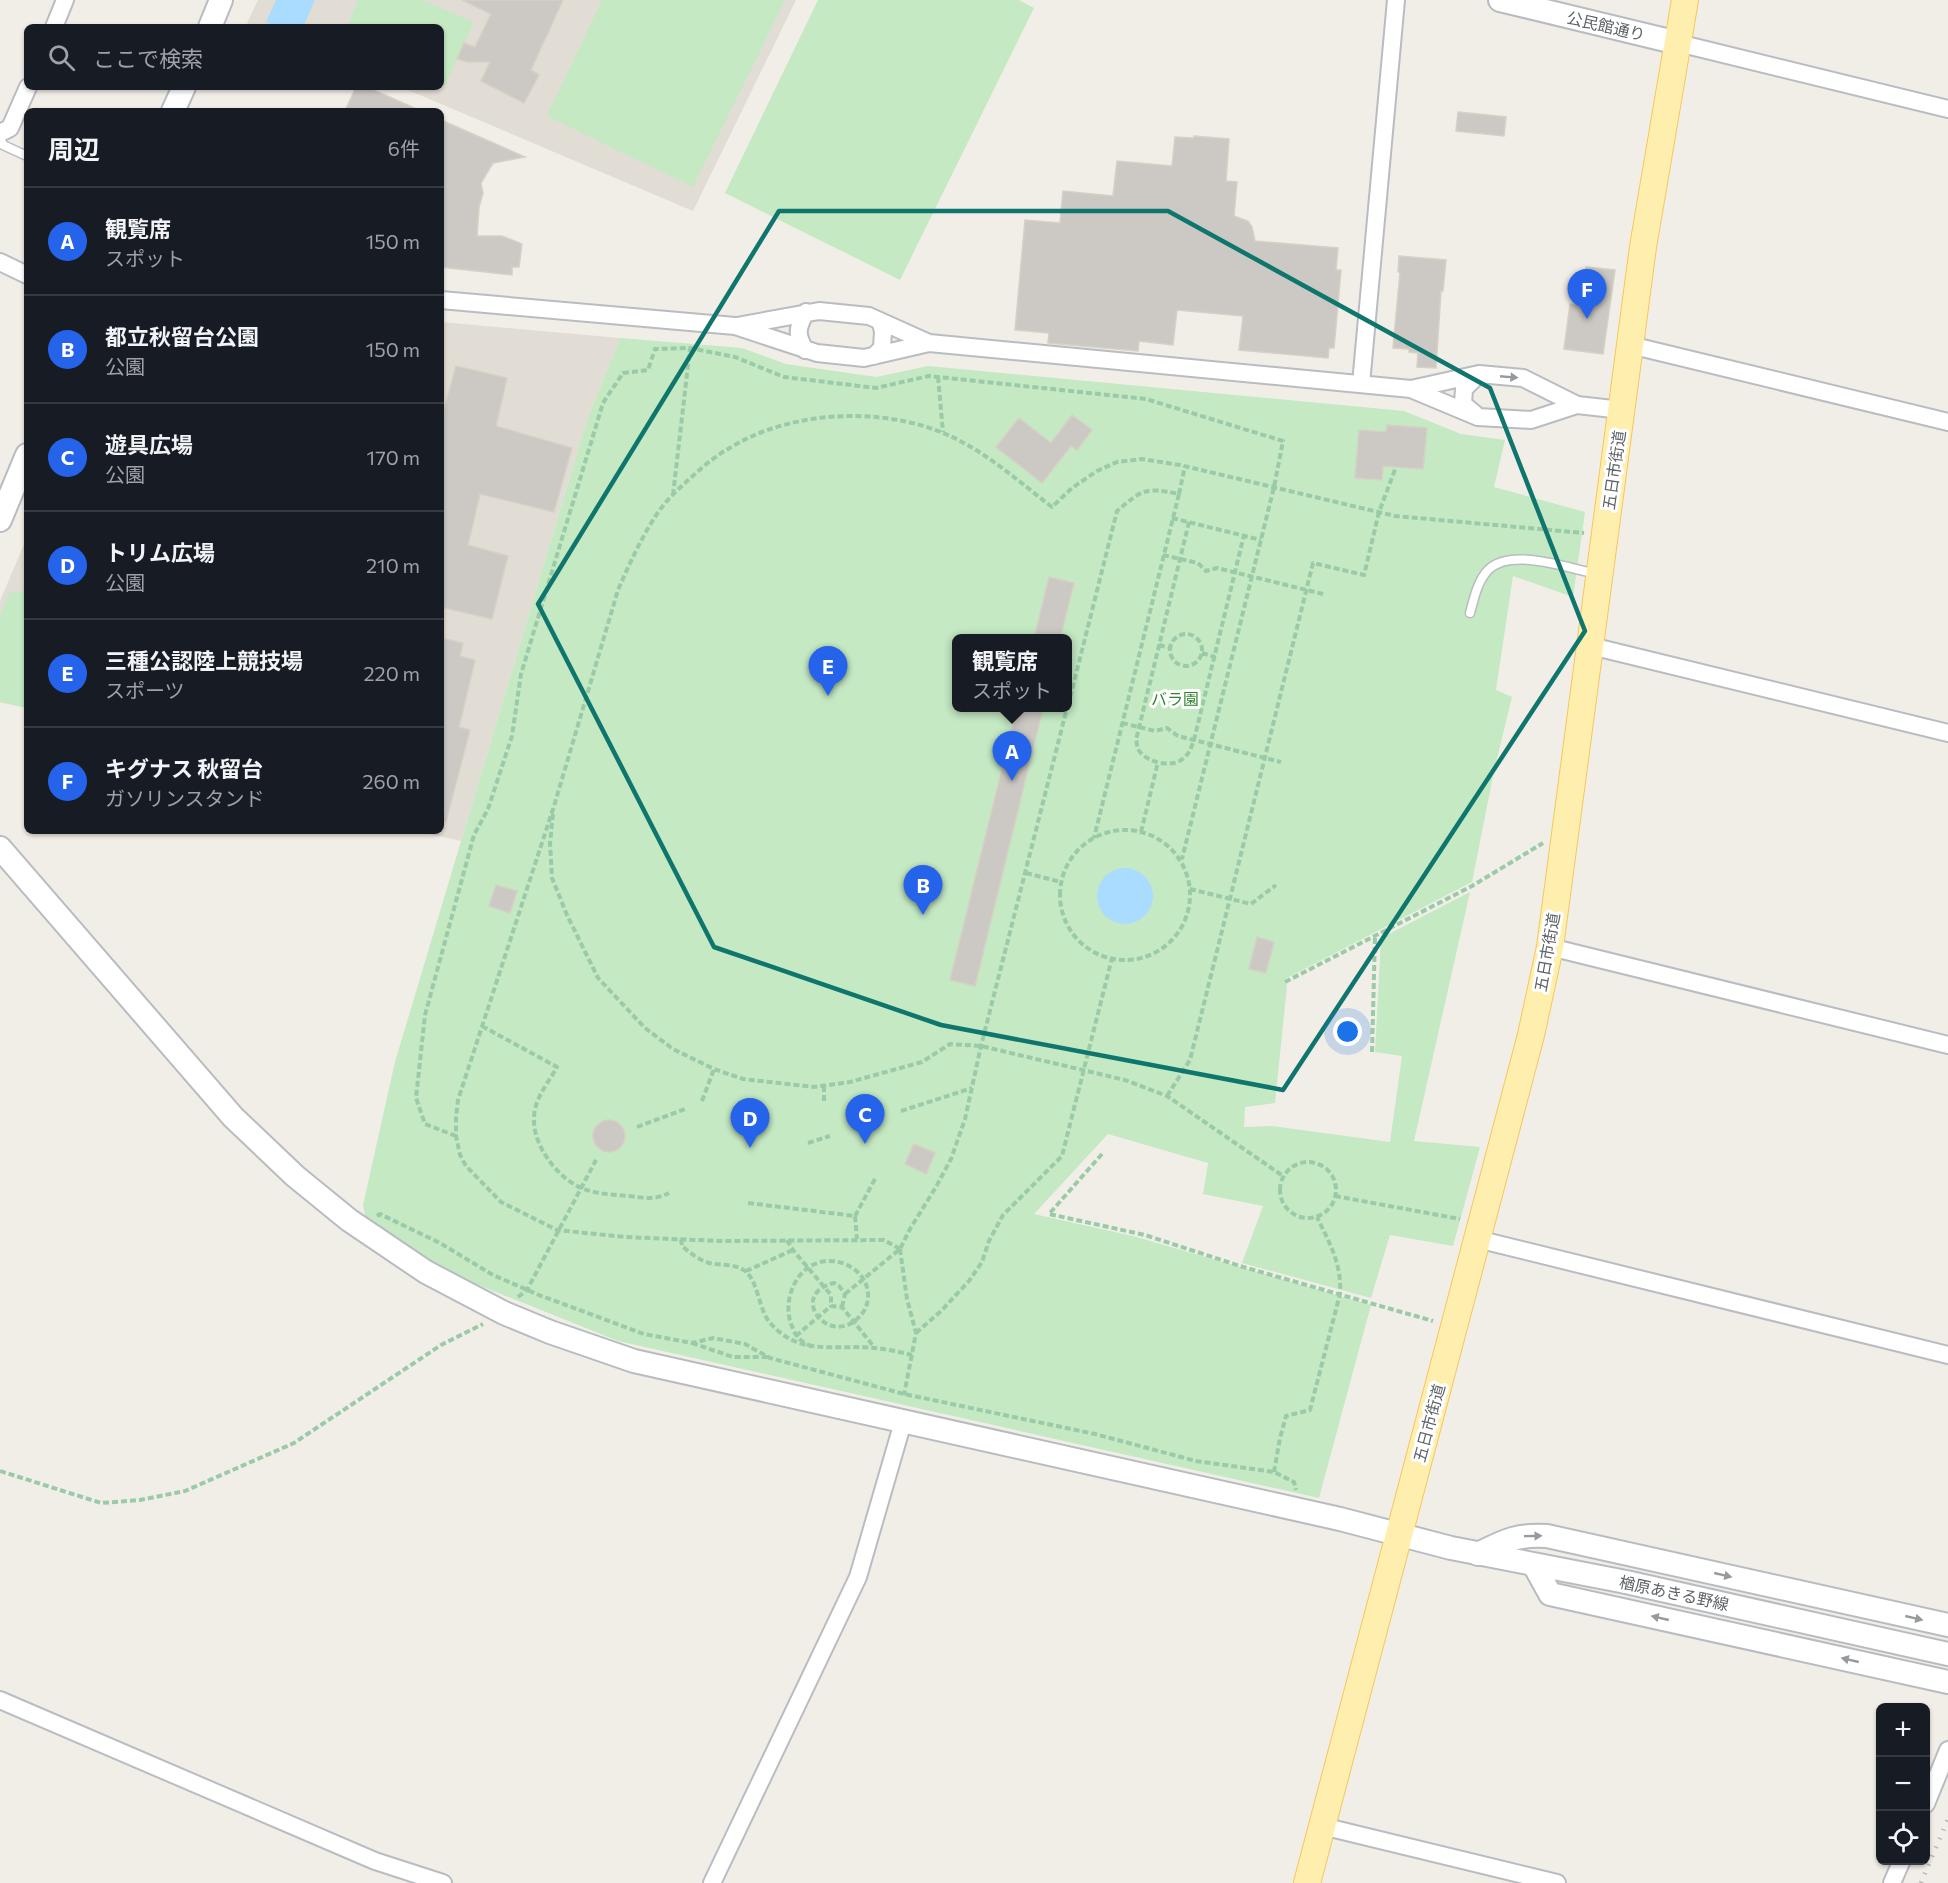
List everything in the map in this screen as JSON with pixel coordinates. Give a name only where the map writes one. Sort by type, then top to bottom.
[{"type":"main road","name":"五日市街道","points":[[1307,1883],[1531,1035],[1550,947],[1643,248],[1686,0]]},
{"type":"street","points":[[55,24],[65,0]]},
{"type":"street","points":[[211,24],[221,0]]},
{"type":"street","points":[[1361,384],[1396,0]]},
{"type":"street","name":"公民館通り","points":[[1500,0],[1678,43]]},
{"type":"street","points":[[1678,43],[1948,109]]},
{"type":"street","points":[[0,135],[10,128],[27,90]]},
{"type":"street","points":[[174,108],[183,90]]},
{"type":"street","points":[[0,262],[24,274]]},
{"type":"street","points":[[444,300],[735,326],[817,353],[864,358],[929,343],[1410,389],[1478,417],[1531,420],[1577,405]]},
{"type":"street","points":[[735,326],[819,311],[869,316],[929,343]]},
{"type":"street","points":[[805,350],[799,338],[799,325],[806,312]]},
{"type":"street","points":[[874,356],[882,348],[883,331],[880,321]]},
{"type":"street","points":[[1630,345],[1948,422]]},
{"type":"street","points":[[1410,389],[1479,374],[1523,378],[1577,405],[1622,410]]},
{"type":"street","points":[[1478,417],[1463,404],[1464,388],[1479,374]]},
{"type":"street","points":[[1531,420],[1542,409],[1544,396],[1538,385]]},
{"type":"street","points":[[0,520],[24,462]]},
{"type":"street","points":[[1591,646],[1948,733]]},
{"type":"street","name":"楢原あきる野線","points":[[0,848],[233,1117],[295,1176],[358,1228],[426,1272],[509,1306],[550,1332],[634,1361],[903,1412],[1478,1554],[1626,1582],[1948,1654]]},
{"type":"street","points":[[1550,947],[1948,1045]]},
{"type":"street","points":[[1477,1239],[1948,1355]]},
{"type":"street","points":[[712,1883],[858,1576],[903,1412]]},
{"type":"street","points":[[1478,1554],[1512,1538],[1532,1535],[1547,1536],[1948,1625]]},
{"type":"street","points":[[1534,1565],[1550,1594],[1948,1682]]},
{"type":"street","points":[[0,1700],[375,1861],[443,1883]]},
{"type":"street","points":[[1930,1794],[1948,1750]]},
{"type":"street","points":[[1322,1826],[1557,1883]]},
{"type":"street","points":[[1892,1883],[1900,1865]]},
{"type":"lane","points":[[0,135],[3,144],[24,154]]},
{"type":"lane","points":[[1470,613],[1478,586],[1487,571],[1498,562],[1514,559],[1538,561],[1600,575]]},
{"type":"path","points":[[673,495],[690,348]]},
{"type":"path","points":[[456,1136],[425,1124],[416,1098],[425,1015],[474,835],[488,809],[512,736],[521,674],[603,403],[623,373],[648,370],[655,349],[690,348],[735,357],[784,377],[876,388],[929,376],[1146,399],[1283,441],[1274,488],[1182,859]]},
{"type":"path","points":[[938,377],[943,432]]},
{"type":"path","points":[[900,1249],[884,1240],[681,1239],[625,1237],[557,1230],[501,1202],[466,1166],[460,1155],[456,1136],[458,1101],[554,806],[618,590],[630,561],[655,516],[673,495],[728,448],[758,434],[834,416],[887,418],[943,432],[976,451],[1053,507],[1072,488],[1097,471],[1117,462],[1142,459],[1185,466],[1395,516],[1582,533],[1604,538]]},
{"type":"path","points":[[1094,838],[1185,466]]},
{"type":"path","points":[[1167,1096],[1190,1060],[1313,563],[1364,576],[1379,512],[1396,467]]},
{"type":"path","points":[[1072,687],[1117,511],[1135,495],[1153,489],[1179,494]]},
{"type":"path","points":[[1172,518],[1261,540]]},
{"type":"path","points":[[1189,522],[1136,740],[1138,749],[1145,757],[1170,765],[1190,752],[1194,740],[1244,535]]},
{"type":"path","points":[[1163,555],[1198,563],[1206,571],[1217,568],[1323,594]]},
{"type":"path","points":[[1188,635],[1197,639],[1202,647],[1202,653],[1197,662],[1185,666],[1176,662],[1171,648],[1176,638],[1188,635]]},
{"type":"path","points":[[1159,645],[1171,648]]},
{"type":"path","points":[[1202,653],[1215,657]]},
{"type":"path","points":[[842,1307],[845,1294],[900,1249],[951,1159],[972,1088],[1066,712]]},
{"type":"path","points":[[1122,723],[1155,731],[1167,728],[1178,736],[1281,762]]},
{"type":"path","points":[[1141,832],[1158,762]]},
{"type":"path","points":[[554,806],[550,843],[552,878],[567,915],[598,978],[645,1028],[673,1049],[714,1069],[742,1079],[814,1088],[871,1077],[922,1062],[950,1044],[981,1046],[1125,1080],[1167,1096],[1283,1176]]},
{"type":"path","points":[[1125,829],[1141,832],[1167,844],[1182,859],[1190,882],[1190,905],[1182,926],[1168,944],[1148,956],[1125,960],[1103,956],[1083,945],[1068,927],[1060,904],[1061,882],[1070,860],[1084,843],[1105,833],[1125,829]]},
{"type":"path","points":[[1285,982],[1472,886],[1567,829]]},
{"type":"path","points":[[1026,873],[1061,882]]},
{"type":"path","points":[[1190,889],[1251,904],[1276,885]]},
{"type":"path","points":[[1372,1052],[1375,937]]},
{"type":"path","points":[[916,1333],[941,1311],[969,1281],[982,1262],[989,1241],[1003,1215],[1062,1156],[1112,958]]},
{"type":"path","points":[[482,1026],[557,1068],[536,1103],[533,1123],[539,1144],[565,1178],[581,1188],[600,1194],[658,1199],[669,1193]]},
{"type":"path","points":[[702,1101],[714,1069]]},
{"type":"path","points":[[824,1086],[824,1103]]},
{"type":"path","points":[[900,1111],[972,1088]]},
{"type":"path","points":[[637,1126],[684,1108]]},
{"type":"path","points":[[808,1143],[830,1136]]},
{"type":"path","points":[[1102,1154],[1049,1214],[1145,1235],[1240,1266],[1454,1327]]},
{"type":"path","points":[[0,1472],[101,1503],[140,1500],[185,1491],[294,1443],[441,1345],[509,1306],[527,1290],[596,1160]]},
{"type":"path","points":[[1315,1163],[1323,1167],[1331,1174],[1335,1183],[1332,1205],[1317,1217],[1299,1217],[1291,1213],[1280,1196],[1283,1176],[1290,1168],[1299,1164],[1315,1163]]},
{"type":"path","points":[[857,1239],[855,1216],[875,1179]]},
{"type":"path","points":[[1335,1196],[1460,1219]]},
{"type":"path","points":[[748,1203],[855,1216]]},
{"type":"path","points":[[358,1228],[380,1214],[440,1243],[493,1275],[645,1334],[692,1343],[733,1357],[770,1358],[904,1394],[1095,1434],[1196,1461],[1274,1472],[1294,1482],[1298,1493]]},
{"type":"path","points":[[1274,1472],[1286,1416],[1310,1410],[1340,1294],[1341,1282],[1337,1258],[1317,1217]]},
{"type":"path","points":[[681,1239],[682,1246],[694,1256],[710,1263],[730,1265],[746,1271],[765,1317],[778,1331],[790,1339],[812,1347],[874,1348],[912,1355]]},
{"type":"path","points":[[787,1240],[831,1294],[831,1306]]},
{"type":"path","points":[[900,1249],[907,1299],[916,1333],[904,1394],[903,1412]]},
{"type":"path","points":[[746,1271],[793,1250]]},
{"type":"path","points":[[812,1347],[796,1336],[789,1317],[788,1304],[797,1278],[809,1268],[824,1261],[838,1261],[853,1267],[864,1278],[868,1289],[868,1302],[863,1314],[844,1327],[833,1326],[823,1322],[817,1316],[813,1308],[813,1299],[816,1292],[823,1286],[834,1283],[845,1294]]},
{"type":"path","points":[[790,1339],[831,1306],[842,1307],[874,1348]]},
{"type":"path","points":[[692,1343],[713,1338],[745,1344],[770,1358]]},
{"type":"highlighted area","points":[[779,211],[1168,211],[1490,388],[1585,631],[1283,1090],[941,1025],[714,947],[538,604]]},
{"type":"shaded area","points":[[258,0],[796,0],[693,211],[408,90],[444,90],[444,24],[247,23]]},
{"type":"shaded area","points":[[444,322],[620,338],[587,420],[461,841],[430,834],[444,834]]},
{"type":"shaded area","points":[[24,544],[24,707],[0,702],[0,601]]},
{"type":"green space","points":[[358,0],[422,0],[474,22],[444,87],[444,24],[348,24]]},
{"type":"green space","points":[[602,0],[785,0],[693,187],[547,116]]},
{"type":"green space","points":[[818,0],[1019,0],[1034,8],[900,280],[725,193]]},
{"type":"green space","name":"バラ園","points":[[620,338],[742,348],[786,364],[876,377],[928,366],[1404,411],[1461,434],[1505,440],[1494,487],[1585,512],[1573,597],[1513,576],[1496,690],[1512,697],[1494,771],[1472,882],[1285,979],[1287,986],[1275,1103],[1245,1107],[1244,1127],[1272,1126],[1390,1142],[1402,1056],[1375,1052],[1381,938],[1470,892],[1414,1141],[1480,1147],[1453,1246],[1390,1235],[1371,1298],[1242,1263],[1263,1206],[1203,1194],[1208,1163],[1108,1134],[1034,1214],[1133,1236],[1371,1305],[1319,1498],[618,1341],[456,1276],[366,1219],[363,1205],[395,1062],[587,420]]},
{"type":"green space","points":[[24,587],[24,707],[0,702],[0,616],[10,592],[22,593]]},
{"type":"water","points":[[276,0],[315,0],[304,24],[266,22]]},
{"type":"water","points":[[1119,868],[1131,868],[1141,872],[1149,880],[1153,896],[1149,912],[1141,920],[1131,924],[1119,924],[1109,920],[1101,912],[1097,902],[1097,890],[1101,880],[1109,872]]},
{"type":"building","points":[[462,0],[563,0],[531,70],[539,75],[524,103],[481,81],[490,62],[468,62],[457,59],[464,43],[475,47],[491,14]]},
{"type":"building","points":[[355,90],[374,90],[414,108],[346,108]]},
{"type":"building","points":[[1458,112],[1506,117],[1504,136],[1456,131]]},
{"type":"building","points":[[444,121],[525,157],[493,163],[481,183],[483,193],[479,207],[477,236],[502,236],[522,244],[519,267],[512,267],[512,275],[444,267]]},
{"type":"building","points":[[1194,136],[1229,139],[1226,181],[1237,182],[1234,216],[1248,221],[1255,241],[1338,248],[1336,270],[1341,270],[1334,348],[1329,348],[1328,358],[1239,350],[1243,316],[1177,310],[1173,345],[1139,341],[1138,351],[1048,343],[1049,333],[1015,330],[1025,220],[1060,223],[1063,191],[1113,196],[1117,161],[1172,166],[1175,137],[1194,138]]},
{"type":"building","points":[[1399,256],[1446,260],[1443,291],[1441,291],[1436,368],[1417,367],[1418,353],[1409,352],[1409,349],[1393,348],[1400,272],[1398,272]]},
{"type":"building","points":[[1586,267],[1615,270],[1603,354],[1564,349],[1570,304],[1580,305]]},
{"type":"building","points":[[456,366],[507,378],[496,426],[572,448],[554,512],[480,494],[468,545],[508,556],[492,619],[444,608],[444,410]]},
{"type":"building","points":[[1072,415],[1092,430],[1077,450],[1071,446],[1042,483],[996,447],[1019,418],[1051,443]]},
{"type":"building","points":[[1387,425],[1427,428],[1423,469],[1383,466],[1382,480],[1355,478],[1359,430],[1386,432]]},
{"type":"building","points":[[1049,577],[1074,583],[1061,634],[1035,634]]},
{"type":"building","points":[[444,639],[463,643],[460,656],[475,660],[459,727],[470,730],[446,822],[444,822]]},
{"type":"building","points":[[1016,712],[1042,712],[975,986],[950,980]]},
{"type":"building","points":[[496,885],[517,891],[510,913],[489,906]]},
{"type":"building","points":[[1257,937],[1274,942],[1266,973],[1249,969]]},
{"type":"building","points":[[609,1120],[621,1124],[625,1136],[621,1148],[609,1152],[597,1148],[593,1136],[597,1124]]},
{"type":"building","points":[[914,1144],[935,1153],[926,1174],[905,1164]]},
{"type":"railway","points":[[1921,1883],[1948,1819]]},
{"type":"place","name":"キグナス 秋留台","points":[[1587,319]]},
{"type":"place","name":"三種公認陸上競技場","points":[[828,696]]},
{"type":"place","name":"観覧席","points":[[1012,781]]},
{"type":"place","name":"都立秋留台公園","points":[[923,915]]},
{"type":"place","name":"遊具広場","points":[[865,1144]]},
{"type":"place","name":"トリム広場","points":[[750,1148]]}]
